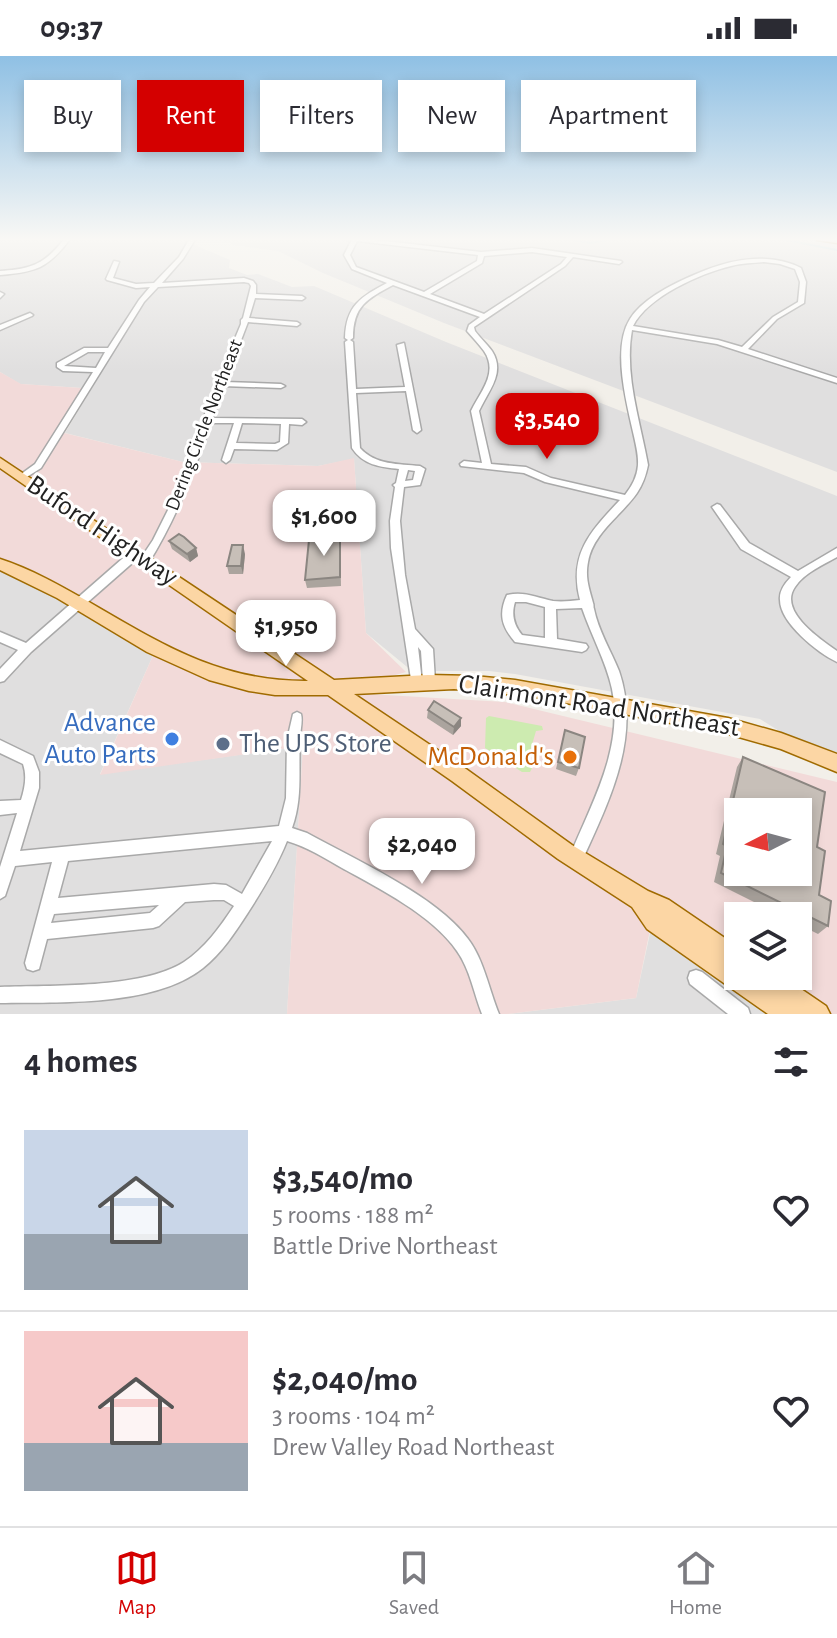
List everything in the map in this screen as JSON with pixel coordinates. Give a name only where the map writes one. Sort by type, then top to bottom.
[{"type":"main road","name":"Buford Highway","points":[[0,462],[576,858],[640,899],[661,908],[724,951]]},
{"type":"main road","name":"Clairmont Road Northeast","points":[[0,564],[39,580],[173,658],[211,674],[276,688],[422,682],[513,687],[732,725],[778,738],[837,763]]},
{"type":"main road","name":"Buford Highway","points":[[640,899],[655,921],[788,1014]]},
{"type":"main road","points":[[783,990],[818,1014]]},
{"type":"street","points":[[116,283],[129,286],[205,283]]},
{"type":"street","points":[[22,477],[38,466],[141,301],[158,283]]},
{"type":"street","points":[[252,283],[252,296],[302,298]]},
{"type":"street","points":[[398,485],[417,483],[420,469],[360,457],[355,441],[350,313],[391,283],[483,316]]},
{"type":"street","points":[[424,295],[445,283]]},
{"type":"street","points":[[487,465],[475,411],[493,382],[495,367],[487,349],[471,331],[471,326],[535,283]]},
{"type":"street","points":[[576,858],[606,789],[620,731],[617,688],[582,584],[583,562],[588,544],[642,480],[644,465],[624,359],[629,327],[645,305],[681,283]]},
{"type":"street","points":[[743,350],[775,318],[801,303],[803,283]]},
{"type":"street","name":"Dering Circle Northeast","points":[[0,677],[27,649],[139,558],[163,533],[252,296]]},
{"type":"street","points":[[0,328],[30,315]]},
{"type":"street","points":[[244,320],[297,324]]},
{"type":"street","points":[[629,327],[678,333],[743,350],[837,381]]},
{"type":"street","points":[[401,345],[417,430]]},
{"type":"street","points":[[99,370],[63,369],[60,365],[87,350],[111,350]]},
{"type":"street","points":[[220,384],[281,386]]},
{"type":"street","points":[[353,391],[408,389]]},
{"type":"street","points":[[207,420],[302,422]]},
{"type":"street","points":[[226,460],[239,421]]},
{"type":"street","points":[[230,446],[277,447],[284,443],[285,422]]},
{"type":"street","points":[[464,464],[526,470],[548,480],[625,498]]},
{"type":"street","points":[[404,467],[395,496],[399,580],[422,682]]},
{"type":"street","points":[[717,507],[745,546],[799,576]]},
{"type":"street","points":[[837,552],[799,576],[787,588],[784,599],[794,621],[807,636],[837,657]]},
{"type":"street","points":[[582,647],[519,639],[509,627],[508,605],[511,598],[519,597],[541,600],[550,605],[588,603]]},
{"type":"street","points":[[550,605],[551,642]]},
{"type":"street","points":[[0,637],[27,649]]},
{"type":"street","points":[[0,995],[136,987],[162,981],[188,969],[214,945],[244,904],[284,833],[292,805],[297,718]]},
{"type":"street","points":[[0,746],[28,760],[32,772],[32,788],[0,891]]},
{"type":"street","points":[[0,808],[26,806]]},
{"type":"street","points":[[10,859],[284,833],[302,838],[405,897],[455,934],[472,961],[491,1014]]},
{"type":"street","points":[[33,963],[62,854]]},
{"type":"street","points":[[49,907],[226,893],[244,904]]},
{"type":"street","points":[[41,932],[153,920],[183,894]]},
{"type":"street","points":[[696,978],[742,1014]]},
{"type":"shaded area","points":[[0,283],[281,283],[292,287],[314,286],[446,342],[837,496],[837,767],[760,719],[515,674],[412,671],[366,633],[354,459],[318,466],[183,462],[65,433],[125,333],[118,333],[82,388],[20,384],[0,372]]},
{"type":"shaded area","points":[[346,283],[837,283],[837,472],[444,323]]},
{"type":"shaded area","points":[[0,372],[21,384],[82,388],[56,431],[183,462],[318,466],[354,458],[366,633],[406,672],[334,692],[505,702],[837,782],[837,1014],[796,1014],[757,990],[812,990],[812,902],[724,902],[724,970],[651,925],[636,998],[507,1014],[287,1014],[303,746],[100,775],[155,651],[0,564]]},
{"type":"shaded area","points":[[0,564],[155,651],[100,774],[303,746],[287,1014],[0,1014]]},
{"type":"shaded area","points":[[652,924],[724,969],[724,990],[758,990],[796,1014],[507,1014],[636,998]]},
{"type":"green space","points":[[489,716],[542,726],[543,730],[536,731],[526,765],[532,768],[530,772],[522,772],[485,748],[486,718]]},
{"type":"building","points":[[327,532],[340,532],[340,577],[305,580],[309,540],[327,539]]},
{"type":"building","points":[[179,534],[196,548],[187,554],[169,541]]},
{"type":"building","points":[[232,545],[243,545],[241,566],[227,566]]},
{"type":"building","points":[[434,701],[461,718],[454,727],[428,710]]},
{"type":"building","name":"McDonald's","points":[[565,730],[585,737],[579,768],[558,762]]},
{"type":"building","points":[[743,757],[825,792],[817,847],[825,851],[819,895],[831,901],[828,926],[812,918],[812,902],[780,902],[747,886],[812,886],[812,798],[734,798]]},
{"type":"place","name":"Advance Auto Parts","points":[[172,739]]},
{"type":"place","name":"The UPS Store","points":[[223,744]]},
{"type":"place","name":"McDonald's","points":[[570,757]]}]
